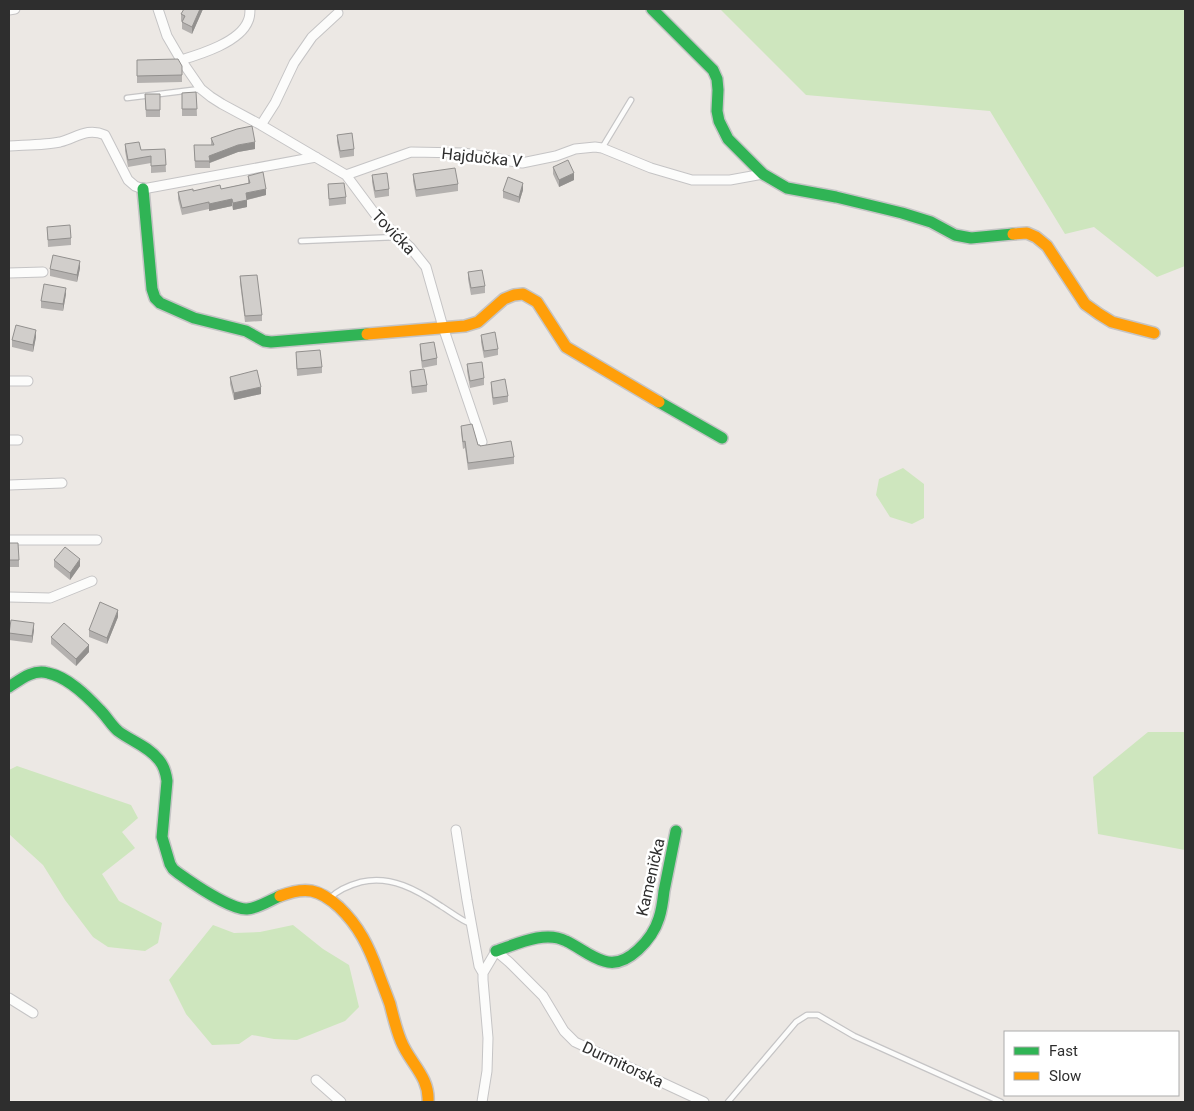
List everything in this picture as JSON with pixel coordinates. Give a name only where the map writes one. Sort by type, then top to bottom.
[{"type":"street","points":[[9,10],[15,9]]},
{"type":"street","name":"Tovićka","points":[[158,9],[167,36],[201,89],[216,101],[346,175],[378,218],[410,247],[426,267],[443,327],[482,442]]},
{"type":"street","points":[[181,60],[219,46],[240,32],[248,21],[250,9]]},
{"type":"street","points":[[652,9],[713,70],[717,79],[717,111],[722,128],[728,138],[763,174],[787,188],[836,197],[902,213],[931,222],[955,235],[971,238],[1027,233],[1036,237],[1047,246],[1085,304],[1112,322],[1154,333]]},
{"type":"street","points":[[261,125],[275,103],[294,63],[312,37],[338,13]]},
{"type":"street","points":[[9,146],[59,142],[86,133],[98,132],[105,135],[128,180],[135,186],[143,188],[316,157]]},
{"type":"street","name":"Hajdučka V","points":[[346,175],[411,152],[464,153],[522,163],[556,156],[575,149],[595,147],[602,148],[651,168],[692,180],[730,180],[763,174]]},
{"type":"street","points":[[143,188],[150,281],[155,298],[160,303],[194,318],[246,331],[264,341],[271,342],[465,326],[478,322],[504,299],[523,294],[536,302],[566,346],[615,377],[722,438]]},
{"type":"street","points":[[9,273],[43,272]]},
{"type":"street","points":[[9,381],[28,381]]},
{"type":"street","points":[[9,485],[62,484]]},
{"type":"street","points":[[9,540],[97,540]]},
{"type":"street","points":[[9,597],[50,598],[92,581]]},
{"type":"street","points":[[9,687],[22,678],[39,672],[53,674],[74,686],[125,736],[152,752],[161,762],[166,772],[167,787],[162,839],[171,866],[179,875],[230,905],[240,908],[252,908],[287,893],[310,890],[319,892],[330,899],[344,912],[368,946],[405,1050],[414,1066],[426,1081],[429,1096],[428,1102]]},
{"type":"street","points":[[456,830],[471,924],[479,966],[483,972]]},
{"type":"street","name":"Kamenička","points":[[496,951],[534,938],[557,937],[566,939],[582,950],[606,962],[631,957],[638,951],[659,919],[676,831]]},
{"type":"street","points":[[482,1102],[487,1071],[488,1038],[483,972],[496,951]]},
{"type":"street","name":"Durmitorska","points":[[496,951],[543,996],[564,1031],[575,1042],[704,1102]]},
{"type":"street","points":[[9,998],[33,1013]]},
{"type":"street","points":[[316,1080],[341,1102]]},
{"type":"lane","points":[[127,98],[201,89]]},
{"type":"lane","points":[[602,148],[631,100]]},
{"type":"lane","points":[[301,241],[399,237]]},
{"type":"lane","points":[[330,899],[338,891],[355,884],[374,880],[393,882],[411,888],[463,921],[471,924]]},
{"type":"lane","points":[[728,1102],[796,1022],[807,1015],[818,1015],[854,1036],[1001,1102]]},
{"type":"green space","points":[[720,9],[1185,9],[1185,266],[1157,277],[1094,227],[1065,234],[990,111],[806,95]]},
{"type":"green space","points":[[903,468],[924,484],[924,518],[912,524],[890,517],[876,495],[879,479]]},
{"type":"green space","points":[[1148,732],[1185,732],[1185,850],[1098,834],[1093,777]]},
{"type":"green space","points":[[17,766],[131,805],[138,818],[122,832],[135,848],[102,874],[119,901],[162,923],[158,943],[145,951],[108,947],[93,937],[65,900],[43,865],[9,834],[9,770]]},
{"type":"green space","points":[[213,925],[234,933],[260,932],[293,925],[323,949],[349,965],[359,1007],[345,1021],[297,1040],[274,1039],[252,1035],[239,1044],[212,1045],[186,1014],[169,980]]},
{"type":"building","points":[[184,9],[200,9],[192,27],[182,22],[185,16],[181,14]]},
{"type":"building","points":[[178,59],[182,66],[182,75],[137,76],[137,60]]},
{"type":"building","points":[[196,92],[197,109],[182,109],[182,93]]},
{"type":"building","points":[[145,94],[160,94],[160,110],[146,110]]},
{"type":"building","points":[[252,126],[255,142],[238,145],[209,156],[210,161],[195,161],[194,145],[214,145],[211,138]]},
{"type":"building","points":[[352,133],[354,149],[340,151],[337,135]]},
{"type":"building","points":[[139,142],[141,150],[165,149],[166,165],[151,166],[151,156],[128,160],[125,144]]},
{"type":"building","points":[[568,160],[574,173],[559,180],[553,167]]},
{"type":"building","points":[[455,168],[458,184],[416,190],[413,174]]},
{"type":"building","points":[[263,172],[266,189],[246,193],[247,200],[233,203],[232,199],[182,208],[178,192],[220,185],[221,189],[250,183],[248,176]]},
{"type":"building","points":[[387,173],[389,189],[375,191],[372,175]]},
{"type":"building","points":[[508,177],[523,183],[519,197],[503,191]]},
{"type":"building","points":[[344,183],[346,197],[329,199],[328,184]]},
{"type":"building","points":[[70,225],[71,238],[48,240],[47,227]]},
{"type":"building","points":[[53,255],[80,261],[77,275],[50,269]]},
{"type":"building","points":[[482,270],[485,286],[471,288],[468,272]]},
{"type":"building","points":[[257,275],[262,315],[245,316],[240,276]]},
{"type":"building","points":[[44,284],[66,288],[63,304],[41,301]]},
{"type":"building","points":[[16,325],[36,330],[33,345],[12,340]]},
{"type":"building","points":[[495,332],[498,349],[484,351],[481,335]]},
{"type":"building","points":[[434,342],[437,358],[422,361],[420,344]]},
{"type":"building","points":[[320,350],[322,367],[297,369],[296,352]]},
{"type":"building","points":[[482,362],[484,378],[470,381],[467,364]]},
{"type":"building","points":[[424,369],[427,385],[412,387],[410,371]]},
{"type":"building","points":[[257,370],[261,387],[234,393],[230,377]]},
{"type":"building","points":[[505,379],[508,396],[493,398],[491,382]]},
{"type":"building","points":[[472,424],[478,445],[511,441],[514,457],[468,463],[461,426]]},
{"type":"building","points":[[9,543],[18,543],[19,560],[9,560]]},
{"type":"building","points":[[65,547],[80,559],[70,573],[54,560]]},
{"type":"building","points":[[100,602],[118,610],[107,638],[89,630]]},
{"type":"building","points":[[11,620],[34,623],[32,636],[9,633]]},
{"type":"building","points":[[64,623],[89,645],[76,659],[51,637]]},
{"type":"traffic: fast","points":[[652,9],[713,70],[717,79],[717,111],[719,121],[728,139],[763,174],[787,188],[836,197],[902,213],[931,222],[955,235],[971,238],[1013,234]]},
{"type":"traffic: fast","points":[[143,189],[152,289],[155,298],[160,303],[194,318],[246,331],[264,341],[367,334]]},
{"type":"traffic: fast","points":[[659,402],[722,438]]},
{"type":"traffic: fast","points":[[9,687],[37,672],[63,678],[89,699],[118,731],[155,755],[161,762],[167,781],[162,837],[170,864],[178,873],[212,895],[240,908],[256,907],[280,896]]},
{"type":"traffic: fast","points":[[496,951],[531,939],[549,937],[566,941],[604,961],[613,962],[630,956],[645,943],[659,918],[676,831]]},
{"type":"traffic: slow","points":[[1013,234],[1027,233],[1036,237],[1047,246],[1085,304],[1099,314],[1112,322],[1154,333]]},
{"type":"traffic: slow","points":[[367,334],[465,326],[478,322],[504,299],[523,294],[537,302],[566,347],[659,402]]},
{"type":"traffic: slow","points":[[280,896],[305,890],[325,896],[346,914],[363,937],[390,1004],[401,1041],[426,1085],[428,1102]]}]
